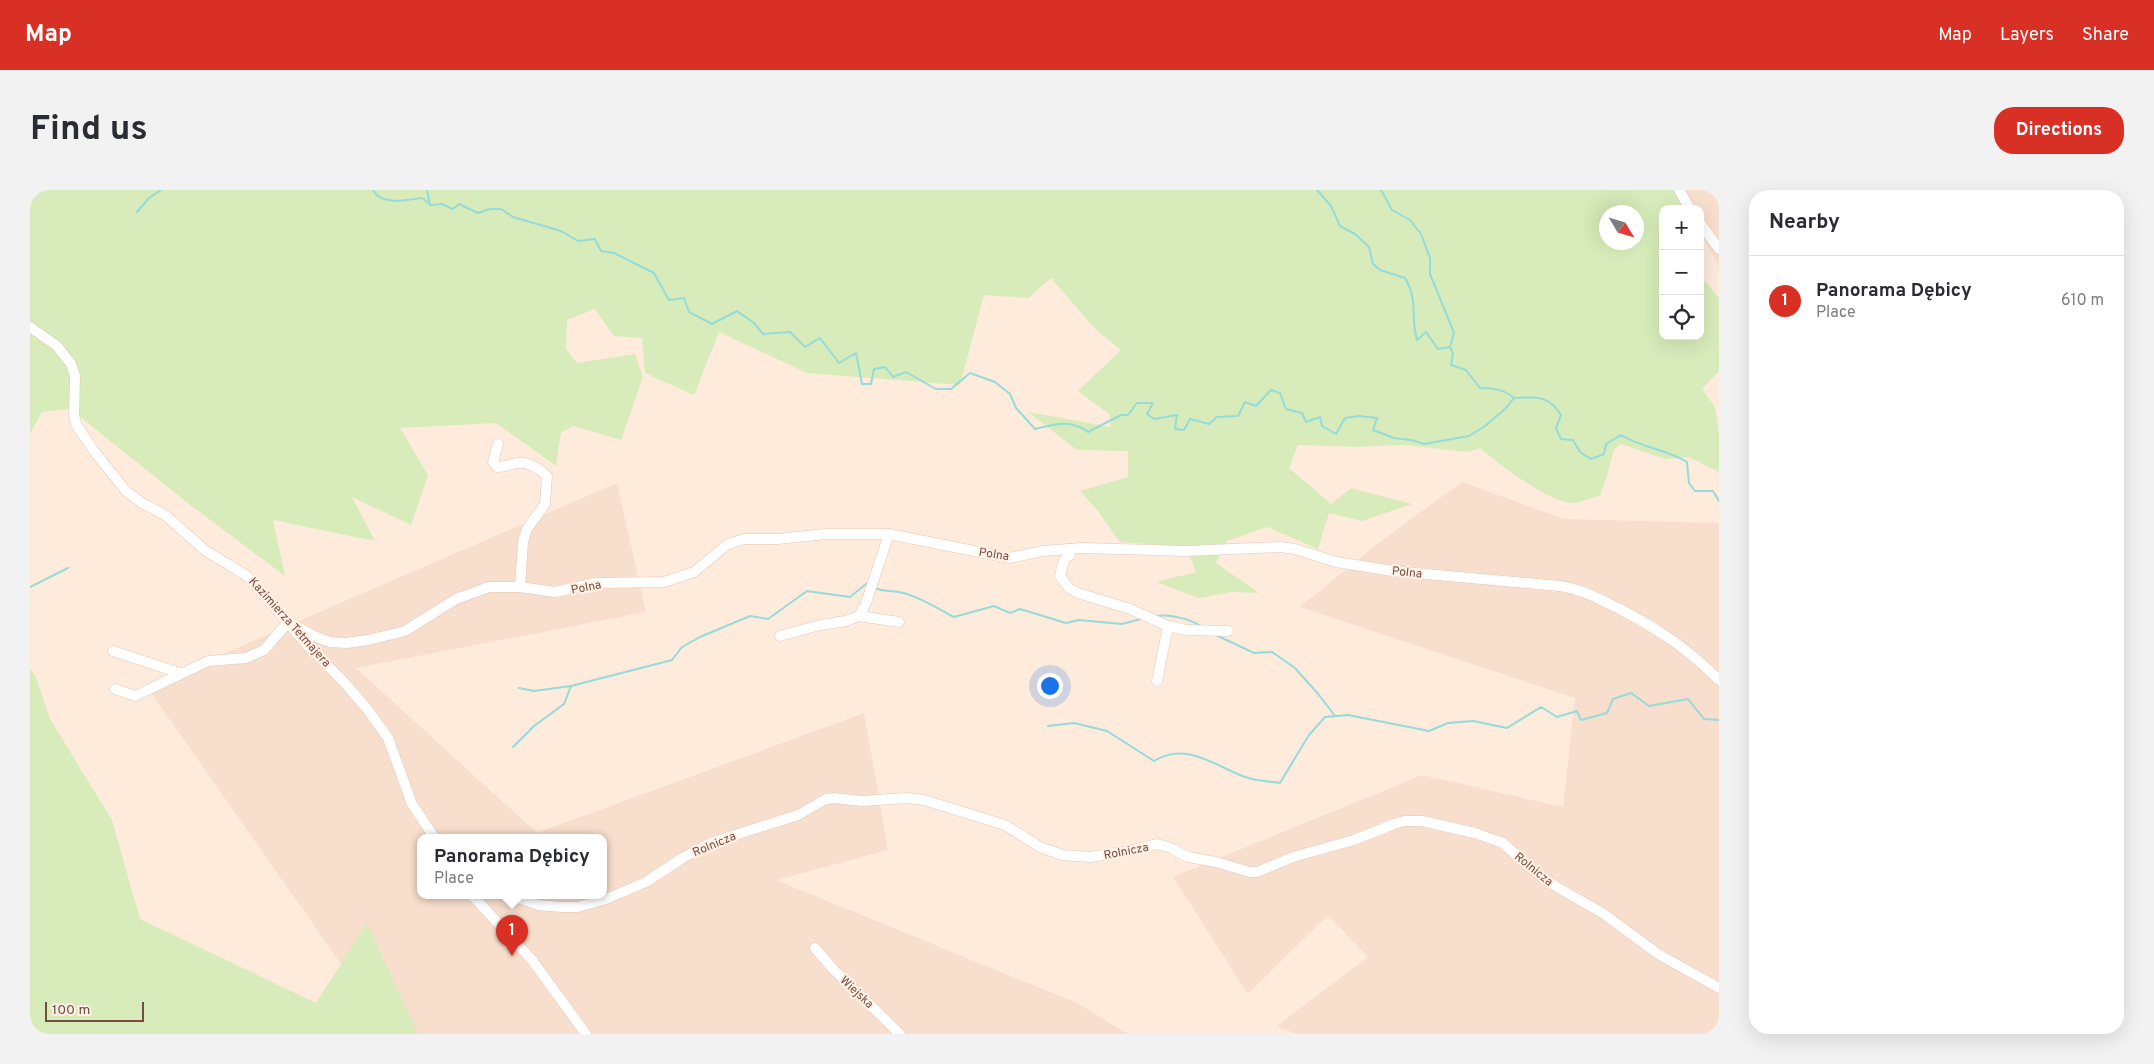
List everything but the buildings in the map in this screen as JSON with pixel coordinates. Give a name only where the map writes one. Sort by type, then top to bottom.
[{"type":"street","points":[[1679,190],[1688,205]]},
{"type":"street","points":[[1704,228],[1719,249]]},
{"type":"street","name":"Kazimierza Tetmajera","points":[[30,327],[57,346],[71,364],[75,376],[75,421],[94,451],[126,491],[142,503],[165,515],[206,551],[248,576],[307,645],[356,695],[380,725],[391,746],[409,798],[432,834]]},
{"type":"street","points":[[498,444],[493,462],[497,467],[506,468],[517,463],[530,464],[548,476],[545,504],[527,530],[522,542],[520,587]]},
{"type":"street","name":"Polna","points":[[288,622],[330,642],[346,643],[368,640],[405,631],[456,599],[474,591],[498,585],[555,592],[596,583],[664,582],[694,572],[728,544],[744,540],[826,534],[889,534],[1009,558],[1043,551],[1069,549],[1187,550],[1280,547],[1295,549],[1336,562],[1386,570],[1569,588],[1600,599],[1657,629],[1682,646],[1719,680]]},
{"type":"street","points":[[859,616],[866,603],[889,534]]},
{"type":"street","points":[[1069,549],[1070,555],[1064,560],[1060,576],[1069,588],[1097,600],[1116,604],[1144,614],[1168,626],[1186,630],[1228,630]]},
{"type":"street","points":[[780,636],[820,624],[846,621],[859,616],[898,622]]},
{"type":"street","points":[[115,689],[135,696],[208,661],[246,658],[264,650],[288,622]]},
{"type":"street","points":[[1157,681],[1168,626]]},
{"type":"street","points":[[113,651],[180,673]]},
{"type":"street","name":"Rolnicza","points":[[607,898],[631,890],[684,857],[714,842],[798,815],[826,799],[834,798],[862,801],[907,798],[924,800],[1005,824],[1040,846],[1062,855],[1090,857],[1128,852],[1157,844],[1171,848],[1188,857],[1216,862],[1250,872],[1257,872],[1293,857],[1354,840],[1399,822],[1422,821],[1475,833],[1503,843],[1528,866],[1555,886],[1604,914],[1658,954],[1719,988]]},
{"type":"street","points":[[476,899],[532,960],[586,1034]]},
{"type":"street","name":"Rolnicza","points":[[519,899],[550,906],[570,907],[590,904],[605,899]]},
{"type":"street","name":"Wiejska","points":[[815,948],[833,969],[900,1034]]},
{"type":"shaded area","points":[[1678,190],[1719,190],[1719,267],[1704,239],[1704,205],[1686,205]]},
{"type":"shaded area","points":[[1462,482],[1564,519],[1719,523],[1719,1034],[1297,1034],[1277,1026],[1368,957],[1328,915],[1248,994],[1173,877],[1422,775],[1563,807],[1575,698],[1300,607],[1376,545]]},
{"type":"shaded area","points":[[617,483],[646,612],[356,668],[537,833],[864,713],[888,850],[776,880],[1077,1003],[1128,1034],[390,1034],[147,687]]},
{"type":"green space","points":[[30,190],[1674,190],[1683,205],[1659,205],[1659,340],[1704,340],[1704,280],[1719,298],[1719,371],[1702,389],[1715,407],[1719,433],[1719,472],[1689,457],[1665,459],[1621,444],[1614,449],[1600,496],[1574,503],[1564,502],[1552,497],[1525,482],[1480,448],[1468,452],[1403,445],[1357,447],[1298,445],[1289,468],[1331,504],[1351,488],[1412,504],[1362,521],[1329,513],[1318,549],[1267,527],[1227,541],[1216,563],[1259,593],[1232,592],[1199,598],[1156,582],[1196,572],[1186,547],[1120,542],[1098,511],[1080,491],[1128,477],[1128,451],[1077,450],[1028,412],[1111,427],[1109,414],[1078,391],[1121,350],[1094,328],[1051,278],[1028,298],[984,295],[960,385],[807,373],[719,332],[694,395],[645,373],[642,338],[614,336],[595,309],[567,320],[566,349],[577,363],[635,354],[643,377],[621,440],[574,426],[561,432],[556,466],[496,423],[400,428],[428,475],[411,525],[352,497],[375,541],[273,520],[285,576],[189,504],[70,409],[42,412],[30,434]]},
{"type":"green space","points":[[30,669],[35,675],[50,719],[112,820],[140,919],[316,1003],[367,923],[418,1034],[30,1034]]},
{"type":"waterway","points":[[137,212],[149,198],[161,190]]},
{"type":"waterway","points":[[373,190],[377,195],[388,200],[402,201],[422,198],[431,205],[442,204],[453,209],[459,204],[478,213],[490,209],[501,209],[513,217],[561,231],[578,241],[595,239],[601,251],[614,253],[654,273],[669,300],[684,298],[689,312],[712,324],[737,311],[754,323],[763,334],[790,332],[805,347],[820,338],[839,363],[856,353],[862,384],[871,384],[874,369],[885,367],[893,377],[906,372],[936,389],[951,389],[970,373],[995,382],[1010,394],[1016,408],[1035,429],[1056,424],[1069,424],[1088,432],[1121,415],[1128,415],[1137,403],[1153,403],[1147,414],[1154,419],[1177,415],[1175,429],[1184,430],[1190,419],[1209,424],[1217,417],[1238,416],[1245,402],[1256,406],[1271,390],[1280,393],[1286,409],[1302,413],[1306,422],[1320,417],[1322,426],[1336,434],[1345,418],[1359,416],[1377,418],[1373,430],[1394,438],[1424,444],[1469,436],[1485,426],[1506,408],[1514,398],[1535,398],[1547,401],[1556,408],[1561,415],[1556,428],[1561,439],[1573,440],[1580,452],[1591,459],[1604,454],[1606,444],[1621,435],[1687,462],[1689,483],[1695,491],[1713,491],[1719,501]]},
{"type":"waterway","points":[[427,190],[430,205]]},
{"type":"waterway","points":[[1317,190],[1331,206],[1340,226],[1355,234],[1369,247],[1373,264],[1380,270],[1405,278],[1412,295],[1417,340],[1426,332],[1438,349],[1450,347],[1453,354],[1451,365],[1466,370],[1480,388],[1498,390],[1514,398]]},
{"type":"waterway","points":[[1381,190],[1392,210],[1410,220],[1421,234],[1430,258],[1430,274],[1454,333],[1450,347]]},
{"type":"waterway","points":[[30,587],[68,568]]},
{"type":"waterway","points":[[513,747],[534,726],[564,704],[571,686],[672,660],[682,647],[700,637],[750,616],[768,619],[807,591],[850,597],[866,584],[868,585]]},
{"type":"waterway","points":[[875,588],[913,596],[954,617],[994,606],[1010,613],[1020,609],[1066,623],[1079,620],[1122,624],[1141,619]]},
{"type":"waterway","points":[[1156,616],[1180,618],[1201,626]]},
{"type":"waterway","points":[[1216,635],[1254,653],[1272,652],[1295,668],[1335,716]]},
{"type":"waterway","points":[[519,688],[534,691],[571,686]]},
{"type":"waterway","points":[[1048,726],[1074,723],[1107,731],[1154,761],[1166,755],[1189,754],[1201,757],[1245,777],[1280,783],[1309,735],[1325,717],[1348,715],[1429,731],[1448,723],[1473,721],[1507,728],[1541,707],[1557,717],[1577,711],[1581,720],[1607,713],[1613,699],[1631,693],[1649,706],[1688,699],[1704,719],[1719,720]]},
{"type":"place","name":"Panorama Dębicy","points":[[512,956]]}]
